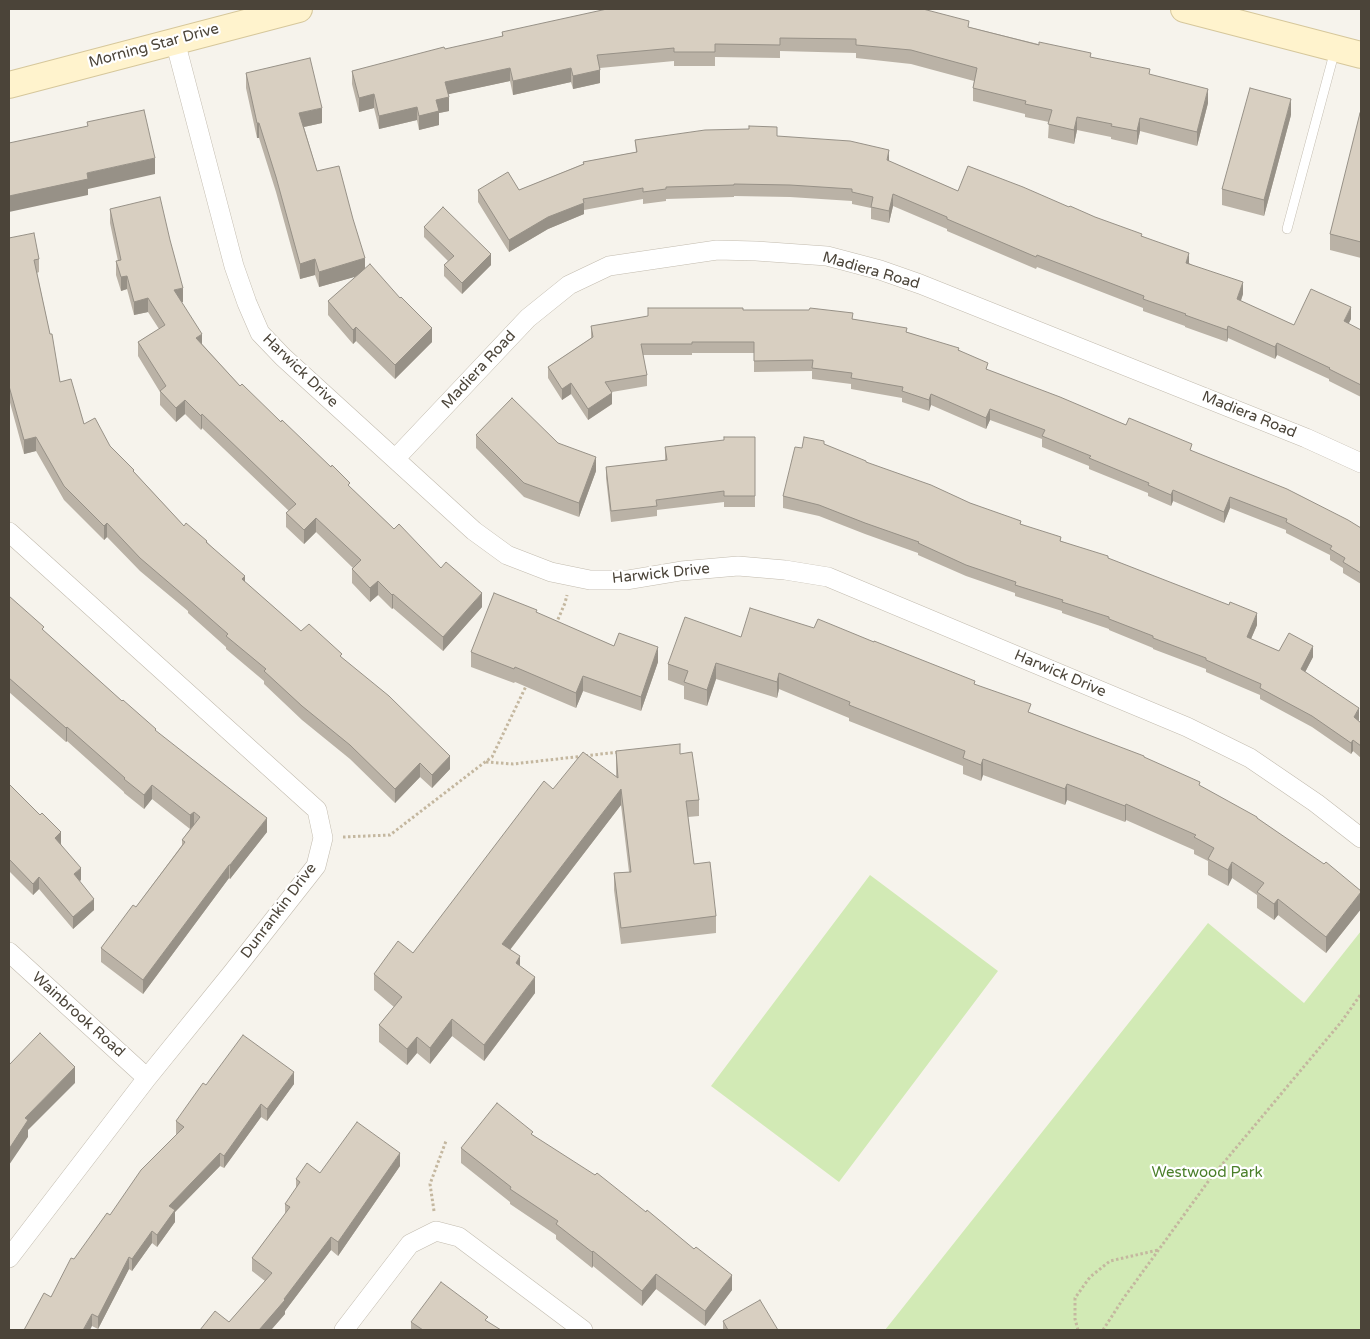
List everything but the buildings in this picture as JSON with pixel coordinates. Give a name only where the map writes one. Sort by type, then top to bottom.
[{"type":"street","name":"Morning Star Drive","points":[[9,84],[300,9]]},
{"type":"street","points":[[1184,9],[1361,55]]},
{"type":"street","name":"Harwick Drive","points":[[175,41],[234,266],[260,333],[283,357],[474,531],[508,555],[550,572],[590,580],[627,580],[681,571],[738,566],[785,570],[828,577],[1187,727],[1250,758],[1316,803],[1361,838]]},
{"type":"street","name":"Madiera Road","points":[[395,459],[528,318],[569,285],[609,266],[716,250],[827,256],[880,270],[920,284],[1306,438],[1361,463]]},
{"type":"street","name":"Dunrankin Drive","points":[[9,532],[317,810],[323,838],[316,866],[148,1078],[9,1258]]},
{"type":"street","name":"Wainbrook Road","points":[[9,952],[148,1078]]},
{"type":"street","points":[[344,1330],[410,1244],[436,1231],[459,1237],[584,1330]]},
{"type":"lane","points":[[1287,229],[1336,48]]},
{"type":"path","points":[[552,630],[565,604],[572,576]]},
{"type":"path","points":[[323,838],[390,835],[485,762],[492,756],[531,676]]},
{"type":"path","points":[[485,762],[513,764],[627,752]]},
{"type":"path","points":[[1104,1330],[1123,1299],[1210,1179],[1342,1021],[1361,994]]},
{"type":"path","points":[[436,1231],[430,1184],[446,1141]]},
{"type":"path","points":[[1078,1330],[1075,1319],[1075,1298],[1090,1278],[1110,1261],[1158,1250]]},
{"type":"green space","points":[[870,875],[998,971],[839,1182],[711,1086]]},
{"type":"green space","name":"Westwood Park","points":[[1208,923],[1304,1003],[1361,931],[1361,1330],[885,1330]]}]
